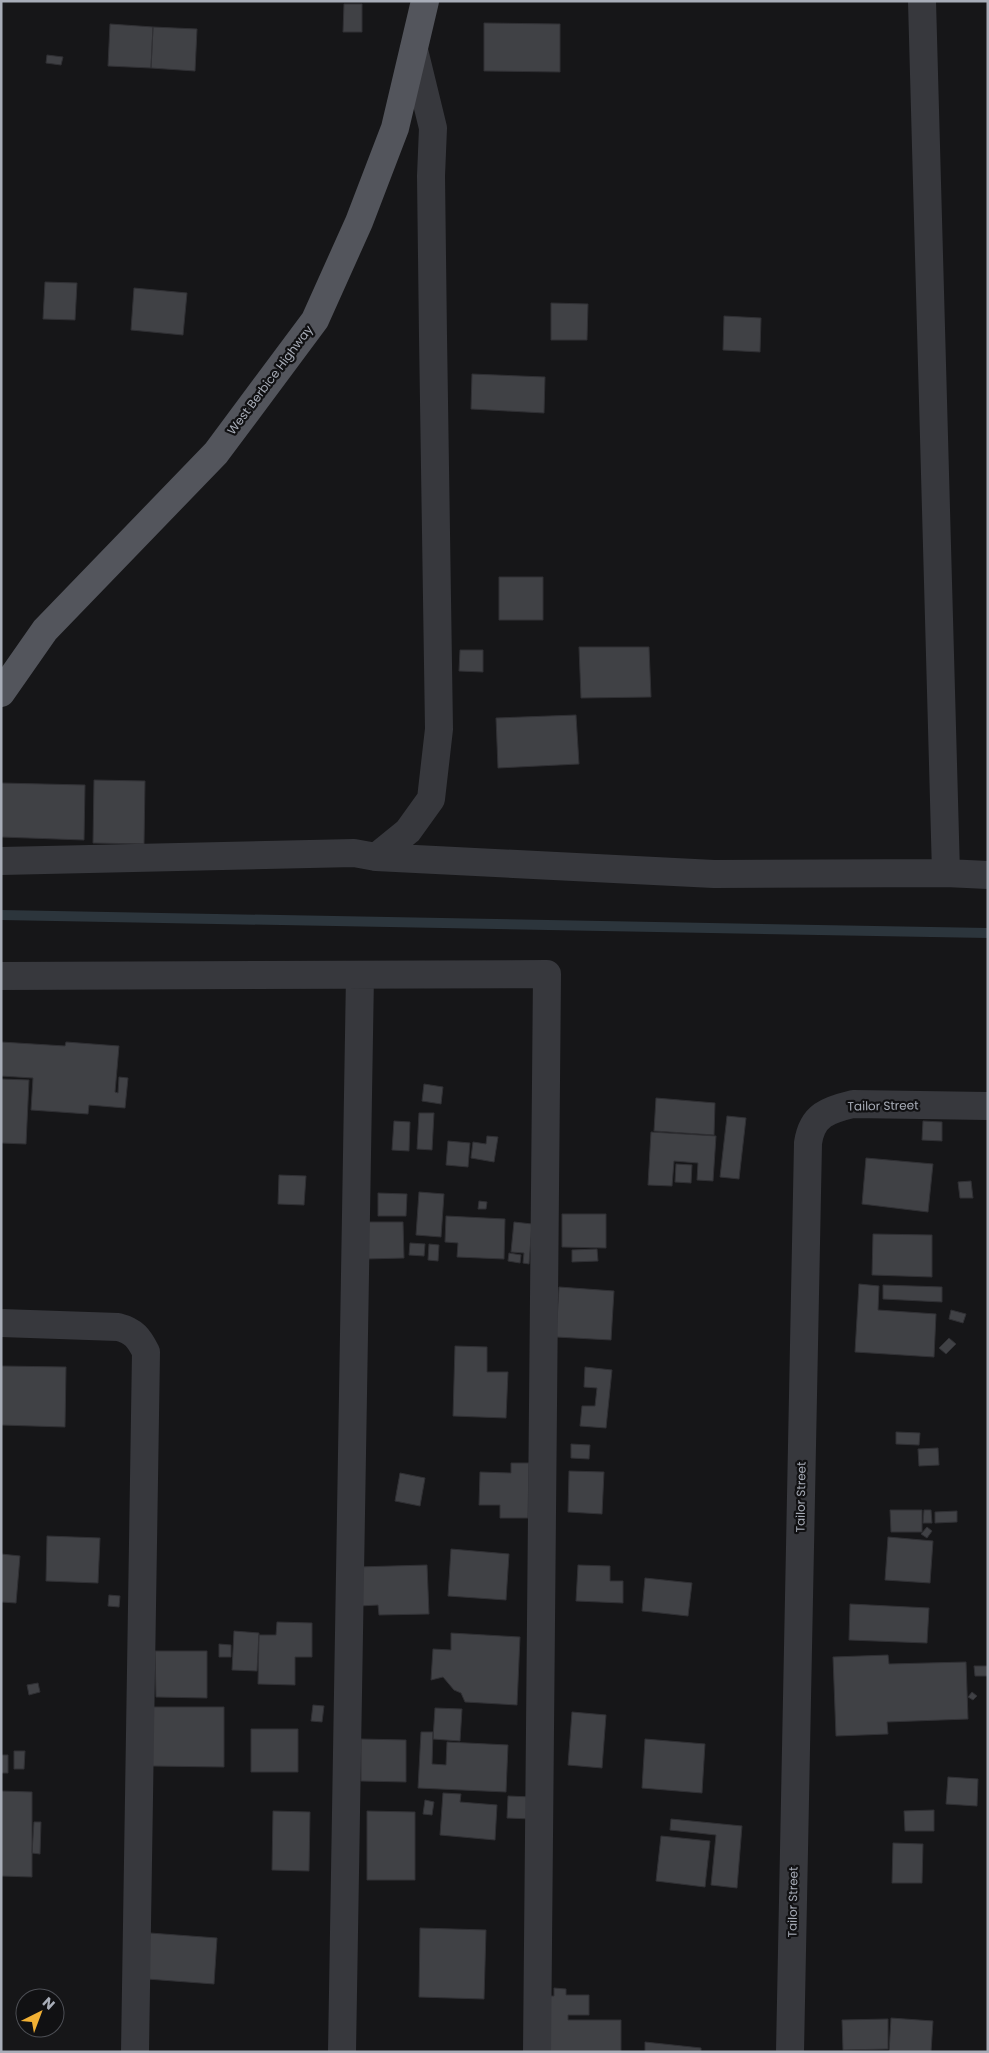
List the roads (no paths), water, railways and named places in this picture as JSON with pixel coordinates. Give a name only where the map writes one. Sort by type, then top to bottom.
[{"type":"main road","name":"West Berbice Highway","points":[[1,693],[45,630],[216,453],[315,320],[359,222],[395,128],[425,1]]},
{"type":"street","points":[[922,1],[946,873]]},
{"type":"street","points":[[376,857],[408,831],[431,798],[439,728],[432,316],[431,176],[433,128],[414,50]]},
{"type":"street","points":[[1,861],[354,853],[376,857],[714,874],[946,873],[988,875]]},
{"type":"street","points":[[1,976],[547,974],[537,2052]]},
{"type":"street","points":[[342,2052],[360,975]]},
{"type":"street","name":"Tailor Street","points":[[790,2052],[807,1153],[810,1128],[820,1116],[835,1108],[853,1104],[988,1106]]},
{"type":"street","points":[[1,1324],[118,1327],[129,1330],[140,1339],[146,1352],[136,2052]]},
{"type":"waterway","points":[[1,915],[988,933]]}]
